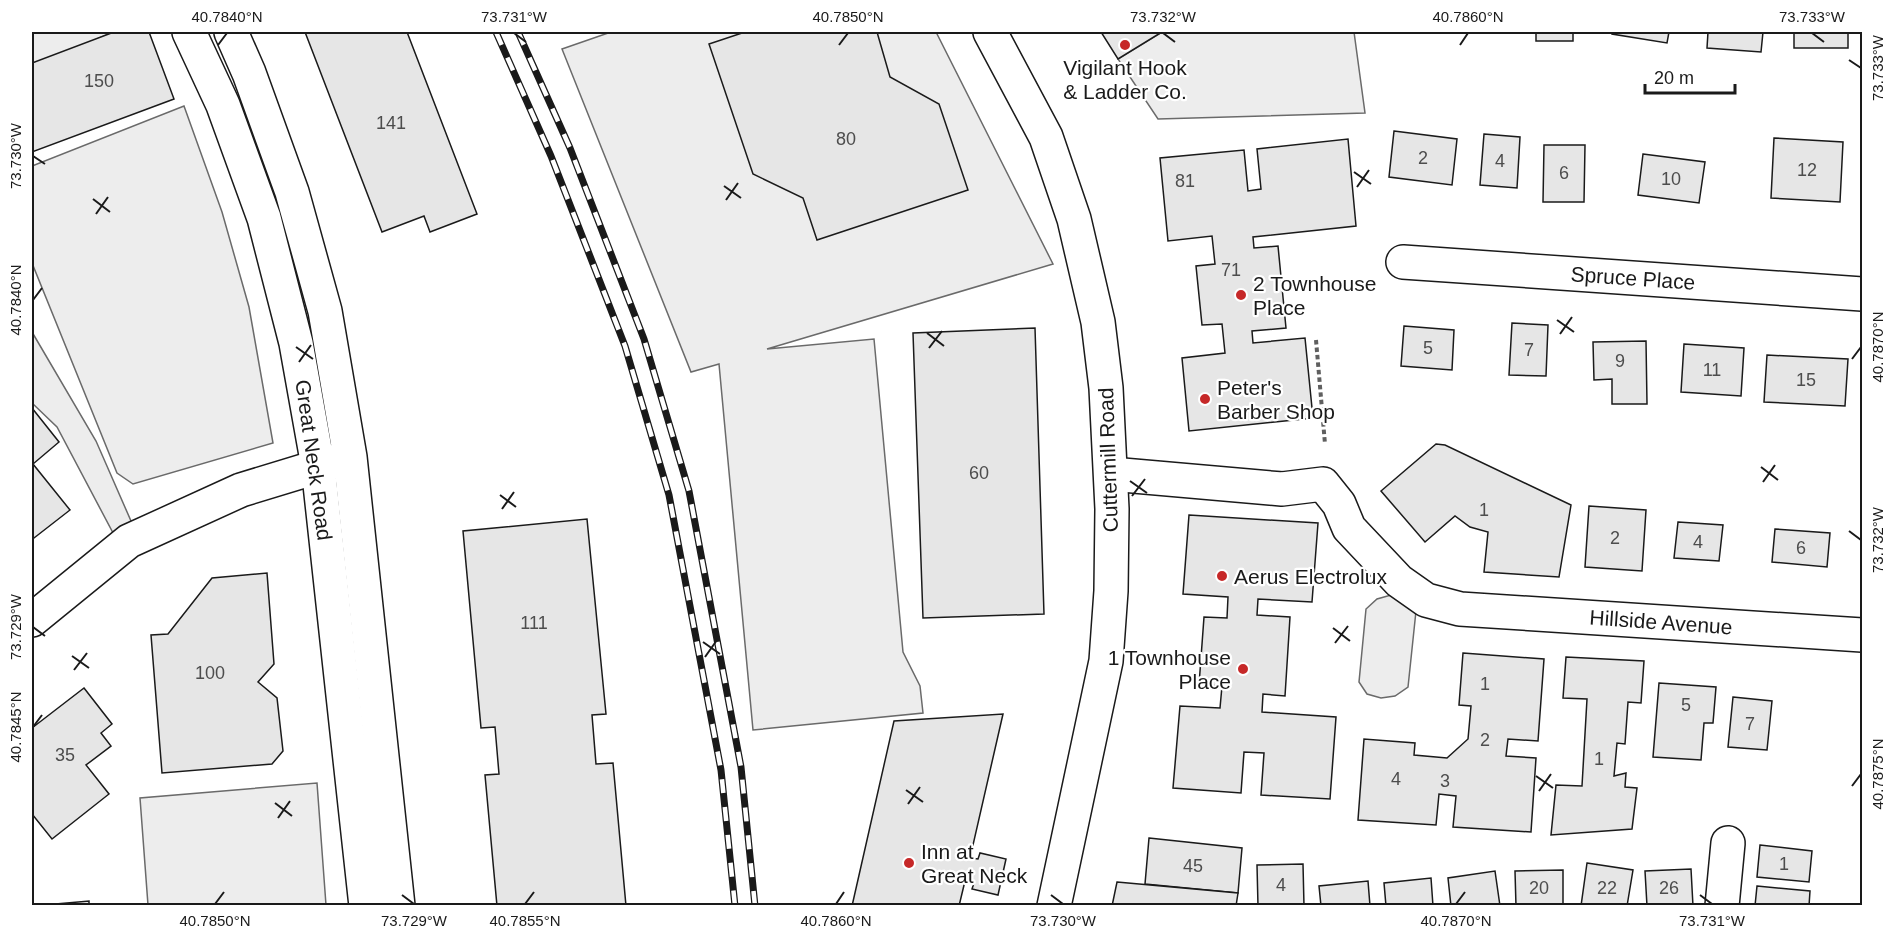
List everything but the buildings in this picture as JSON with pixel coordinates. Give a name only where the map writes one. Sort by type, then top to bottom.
[{"type":"main road","name":"Great Neck Road","points":[[189,32],[223,105],[264,218],[296,343],[318,466],[366,906]]},
{"type":"main road","name":"Great Neck Road","points":[[231,32],[249,73],[292,192],[325,311],[350,457],[398,906]]},
{"type":"main road","name":"Cuttermill Road","points":[[990,32],[1046,137],[1074,219],[1098,322],[1106,388],[1111,474],[1111,591],[1106,661],[1054,906]]},
{"type":"main road","name":"Spruce Place","points":[[1403,262],[1863,294]]},
{"type":"main road","points":[[32,620],[129,541],[241,490],[350,457]]},
{"type":"main road","name":"Hillside Avenue","points":[[1111,474],[1282,489],[1323,484],[1339,504],[1349,528],[1398,581],[1426,600],[1460,609],[1863,635]]},
{"type":"main road","points":[[1722,906],[1728,843]]},
{"type":"path","points":[[1316,340],[1325,444]]},
{"type":"shaded area","points":[[32,32],[113,32],[32,68]]},
{"type":"shaded area","points":[[611,32],[936,32],[1053,264],[767,349],[874,339],[903,652],[920,686],[923,713],[753,730],[719,364],[691,372],[562,49]]},
{"type":"shaded area","points":[[1162,32],[1354,32],[1365,113],[1158,119],[1118,59]]},
{"type":"shaded area","points":[[184,106],[222,212],[249,307],[273,443],[133,484],[117,473],[32,263],[32,166]]},
{"type":"shaded area","points":[[32,332],[96,441],[138,537],[121,548],[57,427],[32,403]]},
{"type":"shaded area","points":[[1391,595],[1416,611],[1408,687],[1395,696],[1381,698],[1367,694],[1359,682],[1366,609],[1377,599]]},
{"type":"shaded area","points":[[317,783],[326,905],[148,905],[140,798]]},
{"type":"railway","points":[[496,32],[551,156],[625,346],[669,495],[721,770],[735,906]]},
{"type":"railway","points":[[518,32],[570,148],[644,339],[689,491],[741,767],[755,906]]},
{"type":"place","name":"Vigilant Hook & Ladder Co.","points":[[1125,45]]},
{"type":"place","name":"2 Townhouse Place","points":[[1241,295]]},
{"type":"place","name":"Peter's Barber Shop","points":[[1205,399]]},
{"type":"place","name":"Aerus Electrolux","points":[[1222,576]]},
{"type":"place","name":"1 Townhouse Place","points":[[1243,669]]},
{"type":"place","name":"Inn at Great Neck","points":[[909,863]]}]
